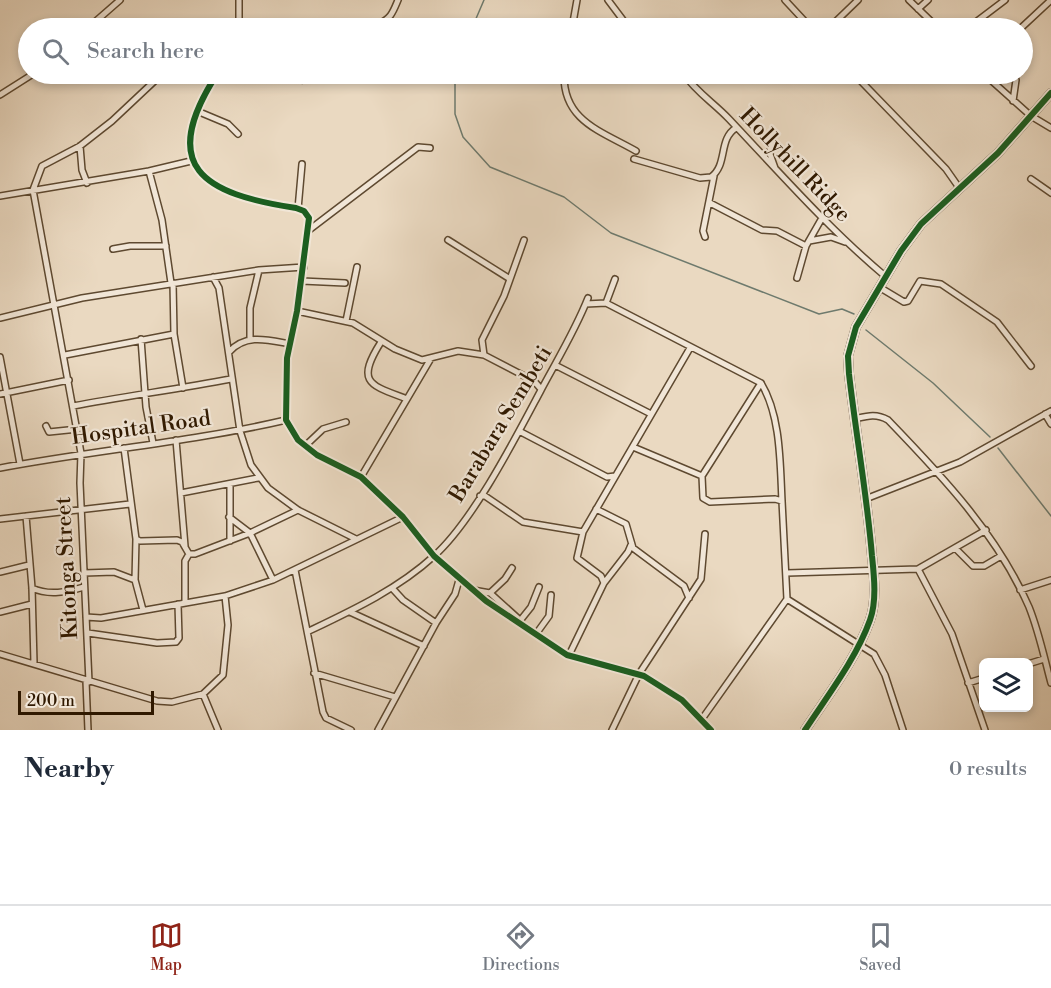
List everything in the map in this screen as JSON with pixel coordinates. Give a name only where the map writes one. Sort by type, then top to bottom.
[{"type":"street","points":[[99,18],[120,0]]},
{"type":"street","points":[[239,0],[239,18]]},
{"type":"street","points":[[390,18],[398,0]]},
{"type":"street","points":[[574,18],[577,0]]},
{"type":"street","points":[[608,0],[622,18]]},
{"type":"street","points":[[785,0],[802,18]]},
{"type":"street","points":[[839,18],[858,0]]},
{"type":"street","points":[[909,0],[927,18]]},
{"type":"street","points":[[918,9],[927,0]]},
{"type":"street","points":[[982,18],[1005,0]]},
{"type":"street","points":[[1032,18],[1051,0]]},
{"type":"street","points":[[0,95],[18,84]]},
{"type":"street","points":[[33,190],[42,166],[80,146],[112,121],[150,84]]},
{"type":"street","points":[[210,84],[202,97],[190,131],[191,161],[207,181],[230,194],[298,209],[309,218],[302,281],[287,358],[286,420],[305,446],[361,477],[403,516],[434,556],[459,580],[520,621]]},
{"type":"street","points":[[564,84],[564,90],[575,114],[586,123],[636,151]]},
{"type":"street","name":"Hollyhill Ridge","points":[[691,84],[822,218],[885,276]]},
{"type":"street","points":[[864,84],[946,169],[960,189]]},
{"type":"street","points":[[995,84],[1031,116],[1051,128]]},
{"type":"street","points":[[1013,101],[1015,84]]},
{"type":"street","points":[[805,730],[860,642],[871,618],[873,572],[868,498],[854,419],[849,374],[849,347],[856,327],[885,276],[921,224],[960,189],[1051,93]]},
{"type":"street","points":[[198,111],[228,124],[238,134]]},
{"type":"street","points":[[705,237],[703,231],[714,176],[721,162],[726,136],[736,128]]},
{"type":"street","points":[[771,141],[770,154],[775,168]]},
{"type":"street","points":[[80,146],[82,170],[87,183]]},
{"type":"street","points":[[309,230],[418,147],[430,148]]},
{"type":"street","points":[[634,159],[700,178],[714,176]]},
{"type":"street","points":[[0,196],[87,183],[191,161]]},
{"type":"street","points":[[298,209],[302,164]]},
{"type":"street","points":[[149,171],[172,283],[174,333],[183,388]]},
{"type":"street","points":[[1031,179],[1051,193]]},
{"type":"street","name":"Kitonga Street","points":[[33,190],[65,355],[81,453],[84,587],[88,633],[88,730]]},
{"type":"street","points":[[710,203],[762,230],[777,231],[808,244],[831,237],[848,243]]},
{"type":"street","points":[[797,278],[808,244],[822,218]]},
{"type":"street","points":[[448,240],[510,279]]},
{"type":"street","points":[[484,355],[482,340],[510,279],[524,240]]},
{"type":"street","points":[[113,249],[130,246],[166,246]]},
{"type":"street","points":[[0,318],[82,298],[258,270],[304,267]]},
{"type":"street","points":[[346,321],[357,267]]},
{"type":"street","points":[[250,339],[250,309],[258,270]]},
{"type":"street","points":[[213,277],[219,288],[240,431],[251,465],[258,478],[298,510],[356,539]]},
{"type":"street","points":[[615,279],[606,303],[761,383],[768,395],[775,424],[787,599],[702,719]]},
{"type":"street","points":[[302,281],[345,283]]},
{"type":"street","points":[[879,287],[904,302],[908,301],[920,281],[941,284],[997,322],[1031,366]]},
{"type":"street","name":"Barabara Sembeti","points":[[309,631],[350,612],[392,588],[445,545],[480,496],[519,431],[573,335],[587,301],[606,303]]},
{"type":"street","points":[[297,311],[346,321],[381,342],[422,360],[430,360],[458,351],[484,355],[534,381],[541,389]]},
{"type":"street","points":[[65,355],[174,333]]},
{"type":"street","points":[[141,339],[153,443]]},
{"type":"street","points":[[229,352],[242,341],[250,339],[290,344]]},
{"type":"street","points":[[381,342],[369,362],[369,377],[372,384],[381,391],[407,399]]},
{"type":"street","points":[[604,583],[601,576],[577,558],[582,532],[690,348]]},
{"type":"street","points":[[0,357],[20,464]]},
{"type":"street","points":[[361,477],[430,360]]},
{"type":"street","points":[[555,364],[651,414]]},
{"type":"street","points":[[73,406],[106,398],[146,394],[231,379]]},
{"type":"street","points":[[0,394],[69,380]]},
{"type":"street","points":[[761,383],[702,476],[701,496],[710,502],[775,499],[782,501]]},
{"type":"street","points":[[868,498],[960,462],[1051,411]]},
{"type":"street","points":[[1045,414],[1051,424]]},
{"type":"street","points":[[854,419],[869,415],[880,416],[888,420],[938,471],[986,530],[1020,590],[1035,625],[1051,683]]},
{"type":"street","name":"Hospital Road","points":[[0,468],[81,453],[240,431],[286,420]]},
{"type":"street","points":[[305,446],[323,429],[346,422]]},
{"type":"street","points":[[46,426],[49,432],[78,429]]},
{"type":"street","points":[[519,431],[607,477],[615,476]]},
{"type":"street","points":[[176,440],[185,547]]},
{"type":"street","points":[[633,447],[702,476]]},
{"type":"street","points":[[124,448],[136,539],[135,580],[142,610]]},
{"type":"street","points":[[180,493],[258,478]]},
{"type":"street","points":[[230,484],[230,541]]},
{"type":"street","points":[[480,496],[485,496],[524,522],[582,532]]},
{"type":"street","points":[[0,519],[130,504]]},
{"type":"street","points":[[567,655],[604,583],[628,552],[630,545],[626,524],[596,509]]},
{"type":"street","points":[[189,554],[195,555],[250,533],[298,510]]},
{"type":"street","points":[[26,516],[32,588],[34,663]]},
{"type":"street","points":[[86,618],[225,596],[273,580],[403,516]]},
{"type":"street","points":[[229,517],[250,533],[273,580]]},
{"type":"street","points":[[787,573],[918,569],[986,530]]},
{"type":"street","points":[[612,730],[639,674],[689,600],[703,574],[705,534]]},
{"type":"street","points":[[136,539],[177,540],[189,554]]},
{"type":"street","points":[[630,545],[684,586],[689,592],[689,600]]},
{"type":"street","points":[[955,548],[973,566],[984,566],[1001,556]]},
{"type":"street","points":[[88,633],[157,643],[176,642],[179,638],[185,561],[189,554]]},
{"type":"street","points":[[0,572],[29,565]]},
{"type":"street","points":[[490,592],[505,579],[512,568]]},
{"type":"street","points":[[918,569],[952,634],[985,730]]},
{"type":"street","points":[[295,570],[309,631],[314,673],[326,718],[351,730]]},
{"type":"street","points":[[84,573],[114,572],[135,580]]},
{"type":"street","points":[[378,730],[436,623],[451,602],[459,580]]},
{"type":"street","points":[[1020,590],[1051,580]]},
{"type":"street","points":[[32,588],[45,593],[57,593],[84,587]]},
{"type":"street","points":[[520,621],[531,607],[539,587]]},
{"type":"street","points":[[392,588],[403,600],[436,623]]},
{"type":"street","points":[[471,589],[490,592],[520,621],[567,655],[639,674],[682,700],[711,730]]},
{"type":"street","points":[[536,634],[549,616],[551,595]]},
{"type":"street","points":[[0,654],[157,701],[172,702],[203,694],[223,675],[228,625],[225,596]]},
{"type":"street","points":[[787,599],[860,642],[874,654],[903,730]]},
{"type":"street","points":[[0,612],[32,604]]},
{"type":"street","points":[[350,612],[424,646]]},
{"type":"street","points":[[1033,663],[1044,659]]},
{"type":"street","points":[[314,673],[395,697]]},
{"type":"street","points":[[968,683],[979,680]]},
{"type":"street","points":[[203,694],[218,730]]},
{"type":"waterway","points":[[476,18],[484,0]]},
{"type":"waterway","points":[[455,84],[455,114],[463,137],[490,167],[564,197],[611,233],[819,314],[842,309],[854,314]]},
{"type":"waterway","points":[[866,330],[933,383],[990,437]]},
{"type":"waterway","points":[[998,448],[1051,516]]},
{"type":"cycle path","points":[[211,84],[199,106],[191,132],[191,154],[199,171],[214,184],[236,194],[296,208],[304,211],[309,218],[297,311],[287,358],[286,420],[298,440],[317,455],[361,477],[403,517],[434,556],[486,601],[567,655],[644,676],[682,700],[711,730]]},
{"type":"cycle path","points":[[805,730],[857,649],[874,605],[870,533],[849,374],[848,356],[856,327],[901,251],[921,224],[998,153],[1051,93]]}]
